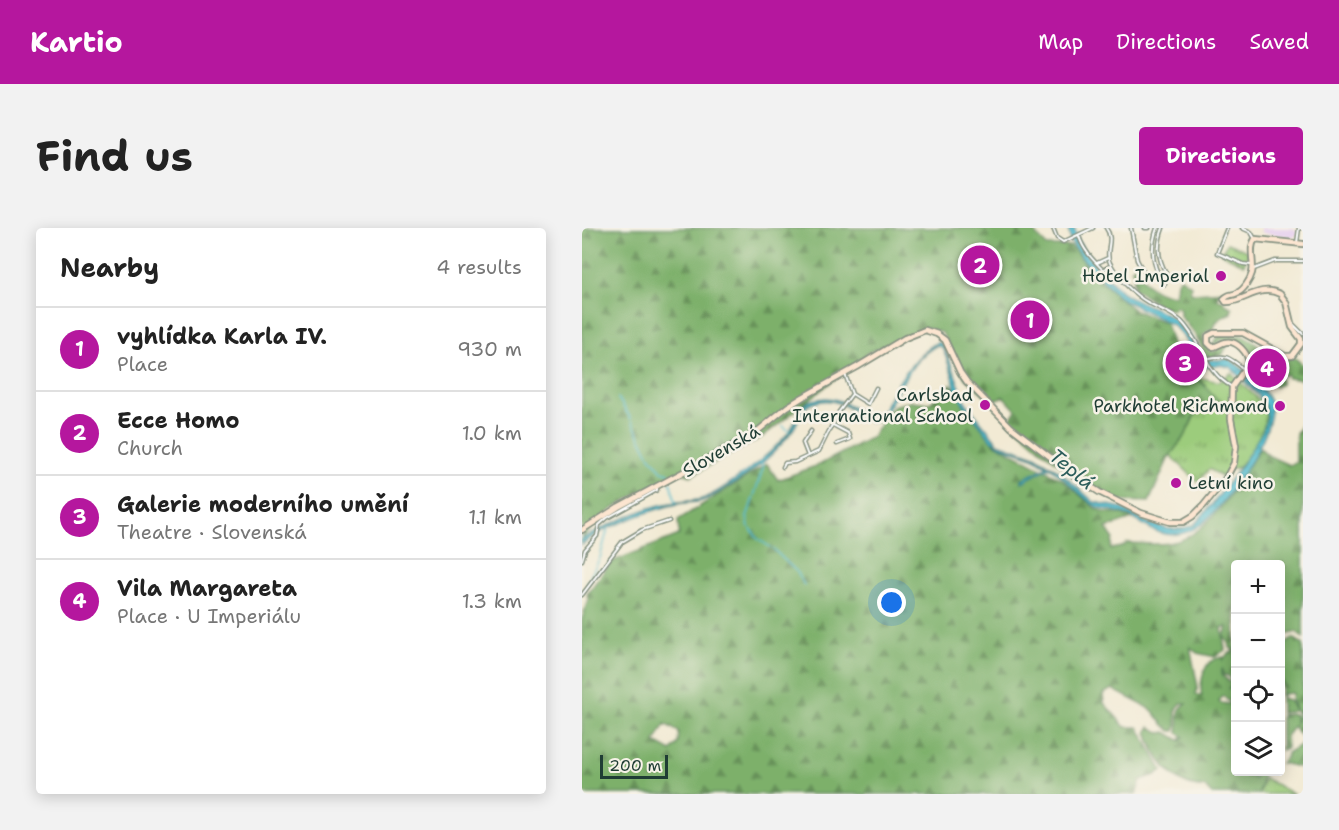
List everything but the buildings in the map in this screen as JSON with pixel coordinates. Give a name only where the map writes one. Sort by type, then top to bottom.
[{"type":"street","points":[[1053,228],[1059,241],[1069,240],[1093,228]]},
{"type":"street","points":[[1106,228],[1111,240],[1108,258],[1112,266],[1137,295],[1174,316],[1187,329],[1205,360],[1223,381],[1232,387],[1250,363],[1245,351],[1231,342],[1212,347],[1208,342],[1209,334],[1243,333],[1285,357],[1290,357],[1302,342],[1290,322],[1286,302],[1277,292],[1267,291],[1229,303],[1225,301],[1226,296],[1239,292],[1243,288],[1253,267],[1252,245],[1255,239]]},
{"type":"street","points":[[1131,228],[1136,257],[1143,271]]},
{"type":"street","points":[[1157,228],[1152,244],[1156,269],[1165,285]]},
{"type":"street","points":[[1163,228],[1158,245],[1161,265],[1166,273]]},
{"type":"street","points":[[1227,228],[1217,251],[1218,254],[1253,267],[1275,261],[1302,261]]},
{"type":"street","points":[[1242,228],[1251,232],[1255,239]]},
{"type":"street","points":[[1255,239],[1300,243],[1299,228]]},
{"type":"street","points":[[1078,236],[1084,250],[1103,270],[1112,266]]},
{"type":"street","points":[[1152,244],[1158,245]]},
{"type":"street","points":[[1096,263],[1108,258]]},
{"type":"street","points":[[1290,322],[1303,334]]},
{"type":"street","name":"Slovenská","points":[[582,530],[754,434],[786,408],[912,335],[925,330],[934,332],[947,343],[967,382],[1022,436],[1099,492],[1141,513],[1174,523],[1183,522],[1199,511],[1226,478],[1234,463],[1236,446],[1231,418],[1232,387]]},
{"type":"street","points":[[1205,360],[1222,355],[1230,357],[1244,371]]},
{"type":"street","points":[[845,374],[852,394],[868,404],[876,388]]},
{"type":"street","points":[[783,467],[785,463],[795,462],[817,453],[822,448],[852,394]]},
{"type":"street","points":[[833,425],[848,433],[850,439],[837,444]]},
{"type":"street","points":[[808,456],[803,443],[811,431]]},
{"type":"street","points":[[582,560],[585,549],[607,518],[657,490],[657,487]]},
{"type":"street","points":[[582,595],[602,571],[616,549],[627,538],[669,521]]},
{"type":"shaded area","points":[[1261,228],[1291,228],[1298,231],[1294,237],[1261,233]]},
{"type":"green space","points":[[582,228],[1035,228],[1036,235],[1047,246],[1071,246],[1100,280],[1134,310],[1166,323],[1177,360],[1189,380],[1197,377],[1221,404],[1207,404],[1195,413],[1186,434],[1169,457],[1149,502],[1122,501],[1110,497],[1079,479],[1020,431],[1009,421],[1016,410],[1004,397],[992,401],[965,378],[942,333],[927,327],[869,352],[762,437],[691,476],[679,472],[626,500],[602,517],[582,539]]},
{"type":"green space","points":[[1227,243],[1249,252],[1244,264],[1222,254]]},
{"type":"green space","points":[[1135,266],[1147,283],[1155,290],[1165,294],[1175,295],[1177,282],[1181,278],[1191,285],[1192,293],[1227,291],[1219,294],[1216,299],[1223,300],[1232,308],[1231,313],[1217,321],[1214,330],[1203,335],[1211,353],[1225,344],[1227,346],[1222,355],[1207,358],[1194,333],[1180,316],[1180,309],[1176,306],[1172,310],[1152,301],[1132,287],[1135,285],[1132,281],[1135,279],[1133,276],[1135,274],[1131,269]]},
{"type":"green space","points":[[1222,334],[1248,338],[1260,348],[1267,349],[1284,359],[1294,357],[1303,365],[1303,380],[1288,378],[1287,375],[1280,376],[1281,384],[1275,387],[1271,378],[1273,369],[1267,363],[1264,365],[1258,360],[1252,364],[1249,353],[1237,339],[1222,340],[1214,345],[1214,341]]},
{"type":"green space","points":[[1231,373],[1262,403],[1265,410],[1263,428],[1254,446],[1237,468],[1231,468],[1223,479],[1222,476],[1209,469],[1198,482],[1170,455],[1200,409],[1221,404],[1197,377],[1219,382]]},
{"type":"green space","points":[[951,384],[993,443],[1062,479],[1095,508],[1105,512],[1123,514],[1132,519],[1106,528],[1113,538],[1111,549],[1128,543],[1169,543],[1188,537],[1201,528],[1224,503],[1260,448],[1269,456],[1289,465],[1296,462],[1296,433],[1303,422],[1303,638],[1297,632],[1285,635],[1285,560],[1231,560],[1231,649],[1224,636],[1227,627],[1222,628],[1225,650],[1215,657],[1197,653],[1190,647],[1198,687],[1196,694],[1202,696],[1202,679],[1209,663],[1223,657],[1223,660],[1228,653],[1231,653],[1231,680],[1229,676],[1224,675],[1222,668],[1222,675],[1231,683],[1228,689],[1231,687],[1231,703],[1223,696],[1219,701],[1231,704],[1231,776],[1253,776],[1253,779],[1255,776],[1262,776],[1259,794],[1212,794],[1205,787],[1184,783],[1175,777],[1154,751],[1147,731],[1150,727],[1161,733],[1166,732],[1181,741],[1184,737],[1178,733],[1178,715],[1181,708],[1188,703],[1182,703],[1177,709],[1175,731],[1171,731],[1152,710],[1112,689],[1103,694],[1104,703],[1125,727],[1138,727],[1162,770],[1141,780],[1136,794],[582,794],[582,620],[588,599],[587,594],[611,562],[679,535],[678,520],[767,464],[778,480],[821,464],[872,437],[893,406],[912,401],[930,403]],"holes":[[[665,724],[679,732],[678,743],[671,751],[655,742]]]},
{"type":"green space","points":[[1293,638],[1303,644],[1303,710],[1296,712],[1291,699],[1292,693],[1285,694],[1285,643]]},
{"type":"green space","points":[[1285,699],[1289,700],[1295,711],[1285,712]]},
{"type":"green space","points":[[1303,712],[1303,737],[1296,732],[1294,726],[1286,736],[1287,748],[1285,750],[1285,715],[1295,714],[1295,724],[1298,713]]},
{"type":"green space","points":[[1303,743],[1303,768],[1285,764],[1287,753]]},
{"type":"green space","points":[[1264,778],[1268,780],[1293,794],[1259,794]]},
{"type":"water","points":[[1068,228],[1074,228],[1081,246],[1121,291],[1166,314],[1180,324],[1192,339],[1200,361],[1229,359],[1252,378],[1270,402],[1271,415],[1258,449],[1235,486],[1200,525],[1179,534],[1155,531],[1125,514],[1095,506],[1050,467],[1022,482],[1022,479],[1048,466],[1033,457],[1000,446],[991,440],[964,405],[956,390],[943,348],[937,345],[918,360],[911,369],[879,420],[871,422],[837,402],[813,403],[803,410],[794,428],[773,453],[738,481],[705,500],[668,506],[627,520],[600,532],[582,545],[582,540],[588,536],[640,512],[662,505],[702,499],[719,490],[754,466],[776,446],[789,432],[801,409],[808,402],[825,398],[835,399],[864,416],[876,419],[909,368],[927,349],[939,342],[944,346],[966,403],[998,443],[1035,456],[1058,470],[1094,502],[1122,508],[1146,522],[1168,529],[1182,529],[1194,525],[1245,460],[1263,430],[1267,417],[1265,405],[1230,367],[1221,365],[1203,368],[1196,364],[1184,337],[1173,325],[1117,295],[1081,257],[1071,242]]},
{"type":"waterway","points":[[618,398],[631,419]]},
{"type":"waterway","points":[[632,421],[648,453]]},
{"type":"waterway","points":[[783,426],[789,431]]},
{"type":"waterway","points":[[649,455],[662,471],[669,473],[669,477]]},
{"type":"waterway","points":[[749,527],[747,517],[763,468],[761,462]]},
{"type":"waterway","points":[[670,482],[676,502]]},
{"type":"waterway","points":[[587,583],[600,558],[608,528]]},
{"type":"waterway","points":[[751,529],[758,539],[770,547]]},
{"type":"waterway","points":[[773,549],[797,572],[804,585]]},
{"type":"place","name":"Ecce Homo","points":[[980,265]]},
{"type":"place","name":"Hotel Imperial","points":[[1221,276]]},
{"type":"place","name":"vyhlídka Karla IV.","points":[[1030,320]]},
{"type":"place","name":"Galerie moderního umění","points":[[1185,363]]},
{"type":"place","name":"Vila Margareta","points":[[1267,368]]},
{"type":"place","name":"Carlsbad International School","points":[[985,405]]},
{"type":"place","name":"Parkhotel Richmond","points":[[1280,406]]},
{"type":"place","name":"Letní kino","points":[[1176,483]]},
{"type":"water label","name":"Teplá","points":[[1072,469]]}]
